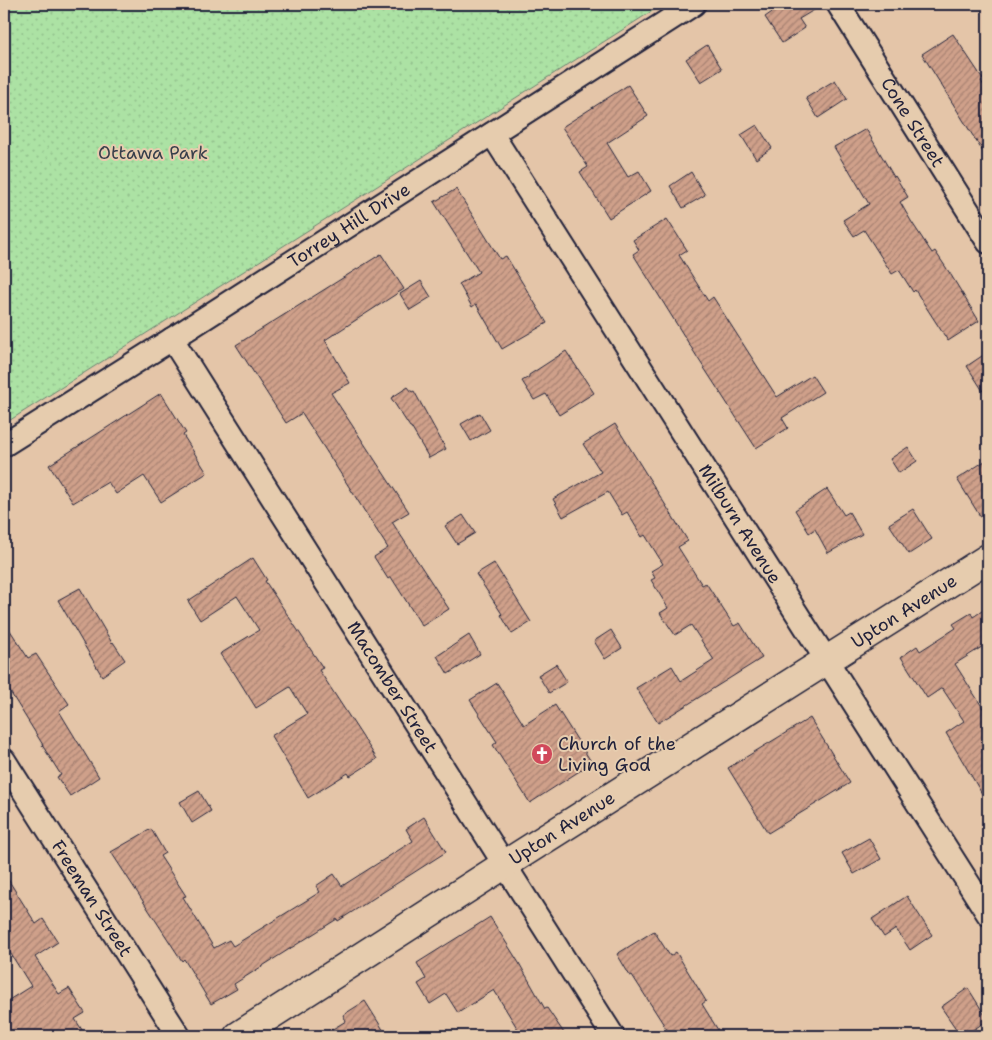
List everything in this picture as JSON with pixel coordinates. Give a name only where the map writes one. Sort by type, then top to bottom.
[{"type":"street","name":"Torrey Hill Drive","points":[[4,445],[694,4]]},
{"type":"street","name":"Cone Street","points":[[838,4],[988,242]]},
{"type":"street","name":"Milburn Avenue","points":[[492,134],[988,914]]},
{"type":"street","name":"Macomber Street","points":[[172,339],[613,1036]]},
{"type":"street","name":"Upton Avenue","points":[[238,1036],[988,558]]},
{"type":"street","name":"Freeman Street","points":[[4,760],[178,1036]]},
{"type":"green space","name":"Ottawa Park","points":[[4,4],[663,4],[4,424]]},
{"type":"building","points":[[771,4],[824,4],[799,19],[805,28],[782,43],[765,17],[775,10]]},
{"type":"building","points":[[953,34],[983,79],[981,81],[988,92],[988,160],[922,54]]},
{"type":"building","points":[[707,45],[722,69],[701,82],[686,59]]},
{"type":"building","points":[[835,80],[847,99],[818,118],[806,98]]},
{"type":"building","points":[[628,85],[648,116],[607,143],[628,177],[639,171],[651,191],[609,218],[580,172],[588,167],[562,127]]},
{"type":"building","points":[[757,125],[772,148],[756,159],[741,135]]},
{"type":"building","points":[[866,129],[908,197],[900,202],[911,221],[932,253],[935,251],[979,321],[948,341],[915,290],[913,292],[899,270],[892,274],[864,230],[854,236],[843,220],[869,204],[834,147]]},
{"type":"building","points":[[691,172],[705,195],[683,208],[670,186]]},
{"type":"building","points":[[456,189],[500,259],[506,256],[547,323],[502,349],[476,304],[472,307],[459,284],[479,272],[434,202]]},
{"type":"building","points":[[667,219],[687,250],[679,255],[708,301],[713,297],[777,397],[812,375],[823,392],[782,418],[788,428],[756,448],[633,254],[639,250],[633,240]]},
{"type":"building","points":[[381,254],[404,289],[325,340],[350,383],[331,393],[409,512],[392,522],[449,609],[422,626],[391,577],[388,579],[374,557],[388,548],[302,413],[286,423],[236,345]]},
{"type":"building","points":[[421,281],[431,297],[410,310],[400,294]]},
{"type":"building","points":[[566,351],[594,393],[559,415],[546,394],[534,400],[522,381]]},
{"type":"building","points":[[988,352],[988,399],[967,366]]},
{"type":"building","points":[[408,387],[412,392],[414,391],[446,449],[429,458],[391,398]]},
{"type":"building","points":[[161,393],[186,433],[183,435],[207,473],[161,502],[144,476],[116,494],[108,482],[73,503],[49,465]]},
{"type":"building","points":[[480,413],[490,430],[471,441],[461,424]]},
{"type":"building","points":[[615,424],[688,541],[678,547],[702,585],[706,583],[734,626],[740,623],[762,658],[658,723],[636,688],[672,666],[681,681],[714,660],[691,625],[675,635],[660,613],[668,608],[651,580],[655,578],[651,571],[663,564],[645,535],[642,537],[627,512],[622,515],[608,492],[563,517],[553,499],[601,472],[583,444]]},
{"type":"building","points":[[908,447],[917,461],[899,473],[890,459]]},
{"type":"building","points":[[988,459],[988,529],[957,479]]},
{"type":"building","points":[[827,489],[844,515],[849,512],[862,534],[828,553],[815,529],[809,533],[795,510]]},
{"type":"building","points":[[913,509],[932,539],[909,554],[889,524]]},
{"type":"building","points":[[463,515],[475,533],[457,544],[445,526]]},
{"type":"building","points":[[253,558],[267,580],[265,581],[323,668],[319,670],[377,759],[350,776],[348,773],[308,798],[271,736],[307,714],[290,687],[256,708],[220,654],[259,630],[237,596],[200,620],[188,601]]},
{"type":"building","points":[[494,563],[531,622],[512,634],[502,614],[476,574]]},
{"type":"building","points":[[80,588],[112,643],[125,660],[102,676],[58,600]]},
{"type":"building","points":[[988,607],[988,643],[955,664],[988,716],[988,804],[946,733],[964,721],[942,688],[927,698],[901,657],[917,646],[920,651],[956,628],[953,624],[971,613],[973,617]]},
{"type":"building","points":[[4,621],[28,658],[36,654],[69,704],[59,711],[99,777],[70,796],[57,777],[61,775],[4,682]]},
{"type":"building","points":[[611,630],[622,648],[605,659],[594,641]]},
{"type":"building","points":[[469,635],[480,654],[448,674],[437,656]]},
{"type":"building","points":[[556,664],[567,682],[549,693],[538,675]]},
{"type":"building","name":"Church of the Living God","points":[[497,683],[524,725],[555,705],[592,763],[530,803],[493,745],[497,742],[470,700]]},
{"type":"building","points":[[810,718],[850,783],[768,833],[728,768]]},
{"type":"building","points":[[199,791],[211,811],[192,823],[180,802]]},
{"type":"building","points":[[424,817],[446,852],[234,984],[237,989],[211,1004],[184,959],[182,961],[111,852],[151,829],[165,853],[160,856],[186,896],[183,897],[214,948],[229,940],[233,946],[320,892],[316,886],[334,874],[342,886],[413,841],[406,829]]},
{"type":"building","points":[[869,838],[881,859],[854,874],[842,853]]},
{"type":"building","points":[[4,873],[36,924],[43,919],[58,942],[35,957],[59,994],[69,988],[85,1013],[75,1019],[86,1036],[4,1036],[4,1003],[31,986],[4,943]]},
{"type":"building","points":[[907,896],[932,935],[910,950],[896,929],[884,937],[872,919]]},
{"type":"building","points":[[490,917],[545,1009],[547,1008],[566,1036],[522,1036],[494,990],[458,1013],[446,994],[430,1004],[418,984],[426,979],[417,963]]},
{"type":"building","points":[[654,931],[670,956],[676,952],[706,1001],[702,1004],[718,1030],[708,1036],[671,1036],[617,954]]},
{"type":"building","points":[[968,988],[988,1020],[964,1036],[961,1036],[941,1007]]},
{"type":"building","points":[[365,1001],[387,1036],[321,1036],[346,1021],[343,1015]]},
{"type":"place","name":"Church of the Living God","points":[[542,754]]}]
